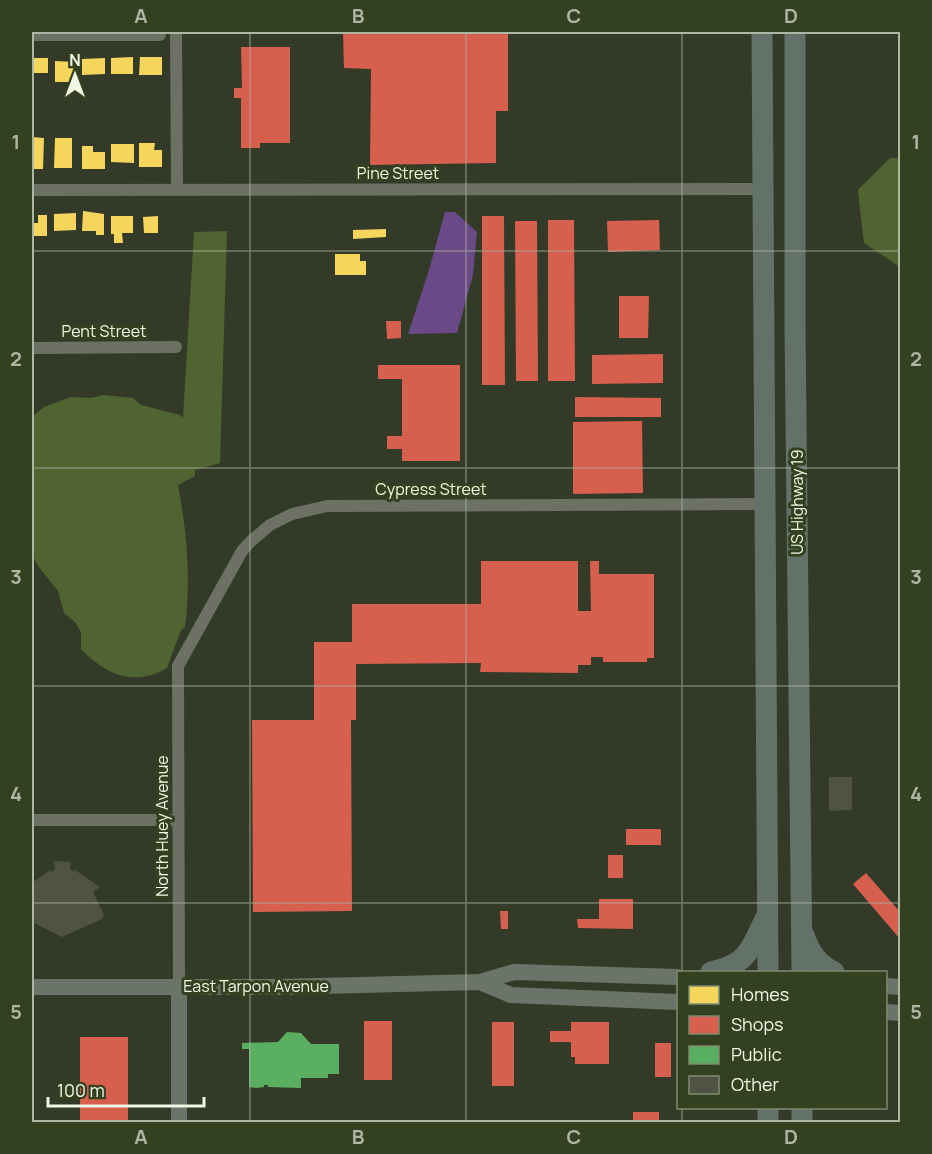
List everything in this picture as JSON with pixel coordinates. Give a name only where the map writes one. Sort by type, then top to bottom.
[{"type":"highway","name":"US Highway 19","points":[[762,32],[768,971]]},
{"type":"highway","name":"US Highway 19","points":[[795,32],[795,328],[802,971]]},
{"type":"highway","points":[[763,91],[775,134],[778,168],[786,184],[794,189]]},
{"type":"highway","points":[[764,189],[773,200],[781,220],[795,328]]},
{"type":"highway","points":[[716,971],[729,968],[741,960],[752,946],[767,916]]},
{"type":"highway","points":[[801,928],[810,951],[822,966],[832,971]]},
{"type":"main road","name":"East Tarpon Avenue","points":[[32,987],[344,986],[480,982],[514,972],[677,977]]},
{"type":"main road","name":"East Tarpon Avenue","points":[[480,982],[511,995],[677,1002]]},
{"type":"main road","points":[[179,986],[179,1122]]},
{"type":"street","points":[[176,32],[177,190]]},
{"type":"street","points":[[32,35],[160,35]]},
{"type":"street","name":"Pine Street","points":[[32,190],[764,189]]},
{"type":"street","name":"Pent Street","points":[[32,348],[176,347]]},
{"type":"street","name":"Cypress Street","points":[[178,666],[242,551],[270,525],[297,512],[327,506],[765,504]]},
{"type":"street","name":"North Huey Avenue","points":[[178,666],[179,986]]},
{"type":"street","points":[[32,820],[178,820]]},
{"type":"green space","points":[[890,158],[900,158],[900,267],[864,243],[858,192]]},
{"type":"green space","points":[[227,231],[220,463],[195,470],[195,476],[178,485],[187,556],[188,591],[185,627],[181,630],[167,668],[143,677],[121,675],[100,666],[81,649],[81,632],[75,622],[64,613],[58,591],[38,566],[32,554],[32,417],[44,407],[71,397],[91,398],[103,395],[133,398],[141,405],[180,415],[183,418],[194,232]]},
{"type":"shaded area","points":[[445,212],[455,212],[477,232],[473,275],[457,333],[408,334],[429,270]]},
{"type":"building: Homes","points":[[133,57],[133,74],[111,74],[111,58]]},
{"type":"building: Homes","points":[[140,57],[162,57],[162,75],[139,75]]},
{"type":"building: Homes","points":[[32,58],[48,58],[48,73],[32,73]]},
{"type":"building: Homes","points":[[105,58],[105,74],[82,75],[82,59]]},
{"type":"building: Homes","points":[[55,61],[76,62],[75,82],[55,82]]},
{"type":"building: Homes","points":[[32,137],[44,138],[43,169],[32,169]]},
{"type":"building: Homes","points":[[55,138],[72,138],[72,168],[54,168]]},
{"type":"building: Homes","points":[[139,143],[155,143],[154,150],[162,150],[162,167],[139,167]]},
{"type":"building: Homes","points":[[111,144],[134,144],[134,163],[111,162]]},
{"type":"building: Homes","points":[[82,146],[93,146],[93,152],[105,152],[105,169],[82,169]]},
{"type":"building: Homes","points":[[83,211],[104,214],[104,235],[96,235],[96,231],[82,231]]},
{"type":"building: Homes","points":[[76,213],[76,230],[54,231],[54,214]]},
{"type":"building: Homes","points":[[38,215],[47,215],[47,236],[32,236],[32,223],[38,223]]},
{"type":"building: Homes","points":[[111,216],[133,216],[133,233],[122,233],[123,243],[114,243],[114,234],[111,234]]},
{"type":"building: Homes","points":[[158,216],[158,233],[144,233],[143,217]]},
{"type":"building: Homes","points":[[386,229],[386,237],[353,239],[353,230]]},
{"type":"building: Homes","points":[[335,254],[360,254],[360,261],[366,261],[366,275],[335,275]]},
{"type":"building: Shops","points":[[343,32],[508,32],[508,111],[496,111],[496,163],[370,165],[371,69],[344,68]]},
{"type":"building: Shops","points":[[241,47],[290,47],[290,143],[260,143],[260,148],[241,148],[241,98],[234,98],[234,88],[242,88]]},
{"type":"building: Shops","points":[[482,216],[504,216],[505,385],[482,385]]},
{"type":"building: Shops","points":[[548,220],[574,220],[575,381],[548,381]]},
{"type":"building: Shops","points":[[659,220],[660,250],[608,252],[607,221]]},
{"type":"building: Shops","points":[[515,221],[537,221],[538,381],[516,381]]},
{"type":"building: Shops","points":[[619,296],[649,296],[648,338],[619,338]]},
{"type":"building: Shops","points":[[386,321],[401,321],[401,338],[387,339]]},
{"type":"building: Shops","points":[[663,354],[663,383],[592,384],[592,355]]},
{"type":"building: Shops","points":[[378,365],[460,365],[460,461],[402,461],[402,449],[387,449],[387,436],[402,436],[402,379],[378,379]]},
{"type":"building: Shops","points":[[575,397],[661,398],[661,417],[575,417]]},
{"type":"building: Shops","points":[[642,421],[643,493],[573,494],[573,422]]},
{"type":"building: Shops","points":[[481,561],[578,561],[578,611],[591,611],[590,561],[599,561],[599,574],[654,574],[654,658],[647,658],[647,662],[603,662],[603,657],[591,657],[591,665],[578,665],[578,673],[480,672],[481,663],[356,664],[356,720],[351,720],[352,911],[253,912],[252,720],[314,720],[314,642],[352,642],[352,604],[481,604]]},
{"type":"building: Shops","points":[[626,829],[661,829],[661,845],[626,845]]},
{"type":"building: Shops","points":[[608,855],[623,855],[623,878],[608,878]]},
{"type":"building: Shops","points":[[866,873],[900,912],[900,939],[853,884]]},
{"type":"building: Shops","points":[[599,899],[633,899],[633,929],[578,928],[577,919],[599,919]]},
{"type":"building: Shops","points":[[500,911],[508,911],[508,929],[501,929]]},
{"type":"building: Shops","points":[[364,1021],[392,1021],[392,1080],[364,1080]]},
{"type":"building: Shops","points":[[492,1022],[514,1022],[514,1086],[492,1086]]},
{"type":"building: Shops","points":[[571,1022],[609,1022],[609,1064],[575,1064],[575,1057],[571,1057],[571,1042],[550,1042],[550,1031],[571,1031]]},
{"type":"building: Shops","points":[[80,1037],[128,1037],[128,1122],[80,1122]]},
{"type":"building: Shops","points":[[655,1043],[671,1043],[671,1077],[655,1077]]},
{"type":"building: Shops","points":[[633,1112],[659,1112],[659,1122],[633,1122]]},
{"type":"building: Public","points":[[287,1032],[301,1033],[311,1044],[339,1044],[339,1074],[328,1074],[328,1078],[301,1078],[301,1088],[268,1087],[268,1085],[257,1088],[249,1087],[249,1049],[242,1049],[242,1043],[278,1042]]},
{"type":"building: Other","points":[[829,777],[852,777],[852,810],[829,811]]},
{"type":"building: Other","points":[[54,861],[71,862],[70,869],[100,887],[93,892],[104,915],[102,919],[62,937],[32,922],[32,883],[55,869]]}]
